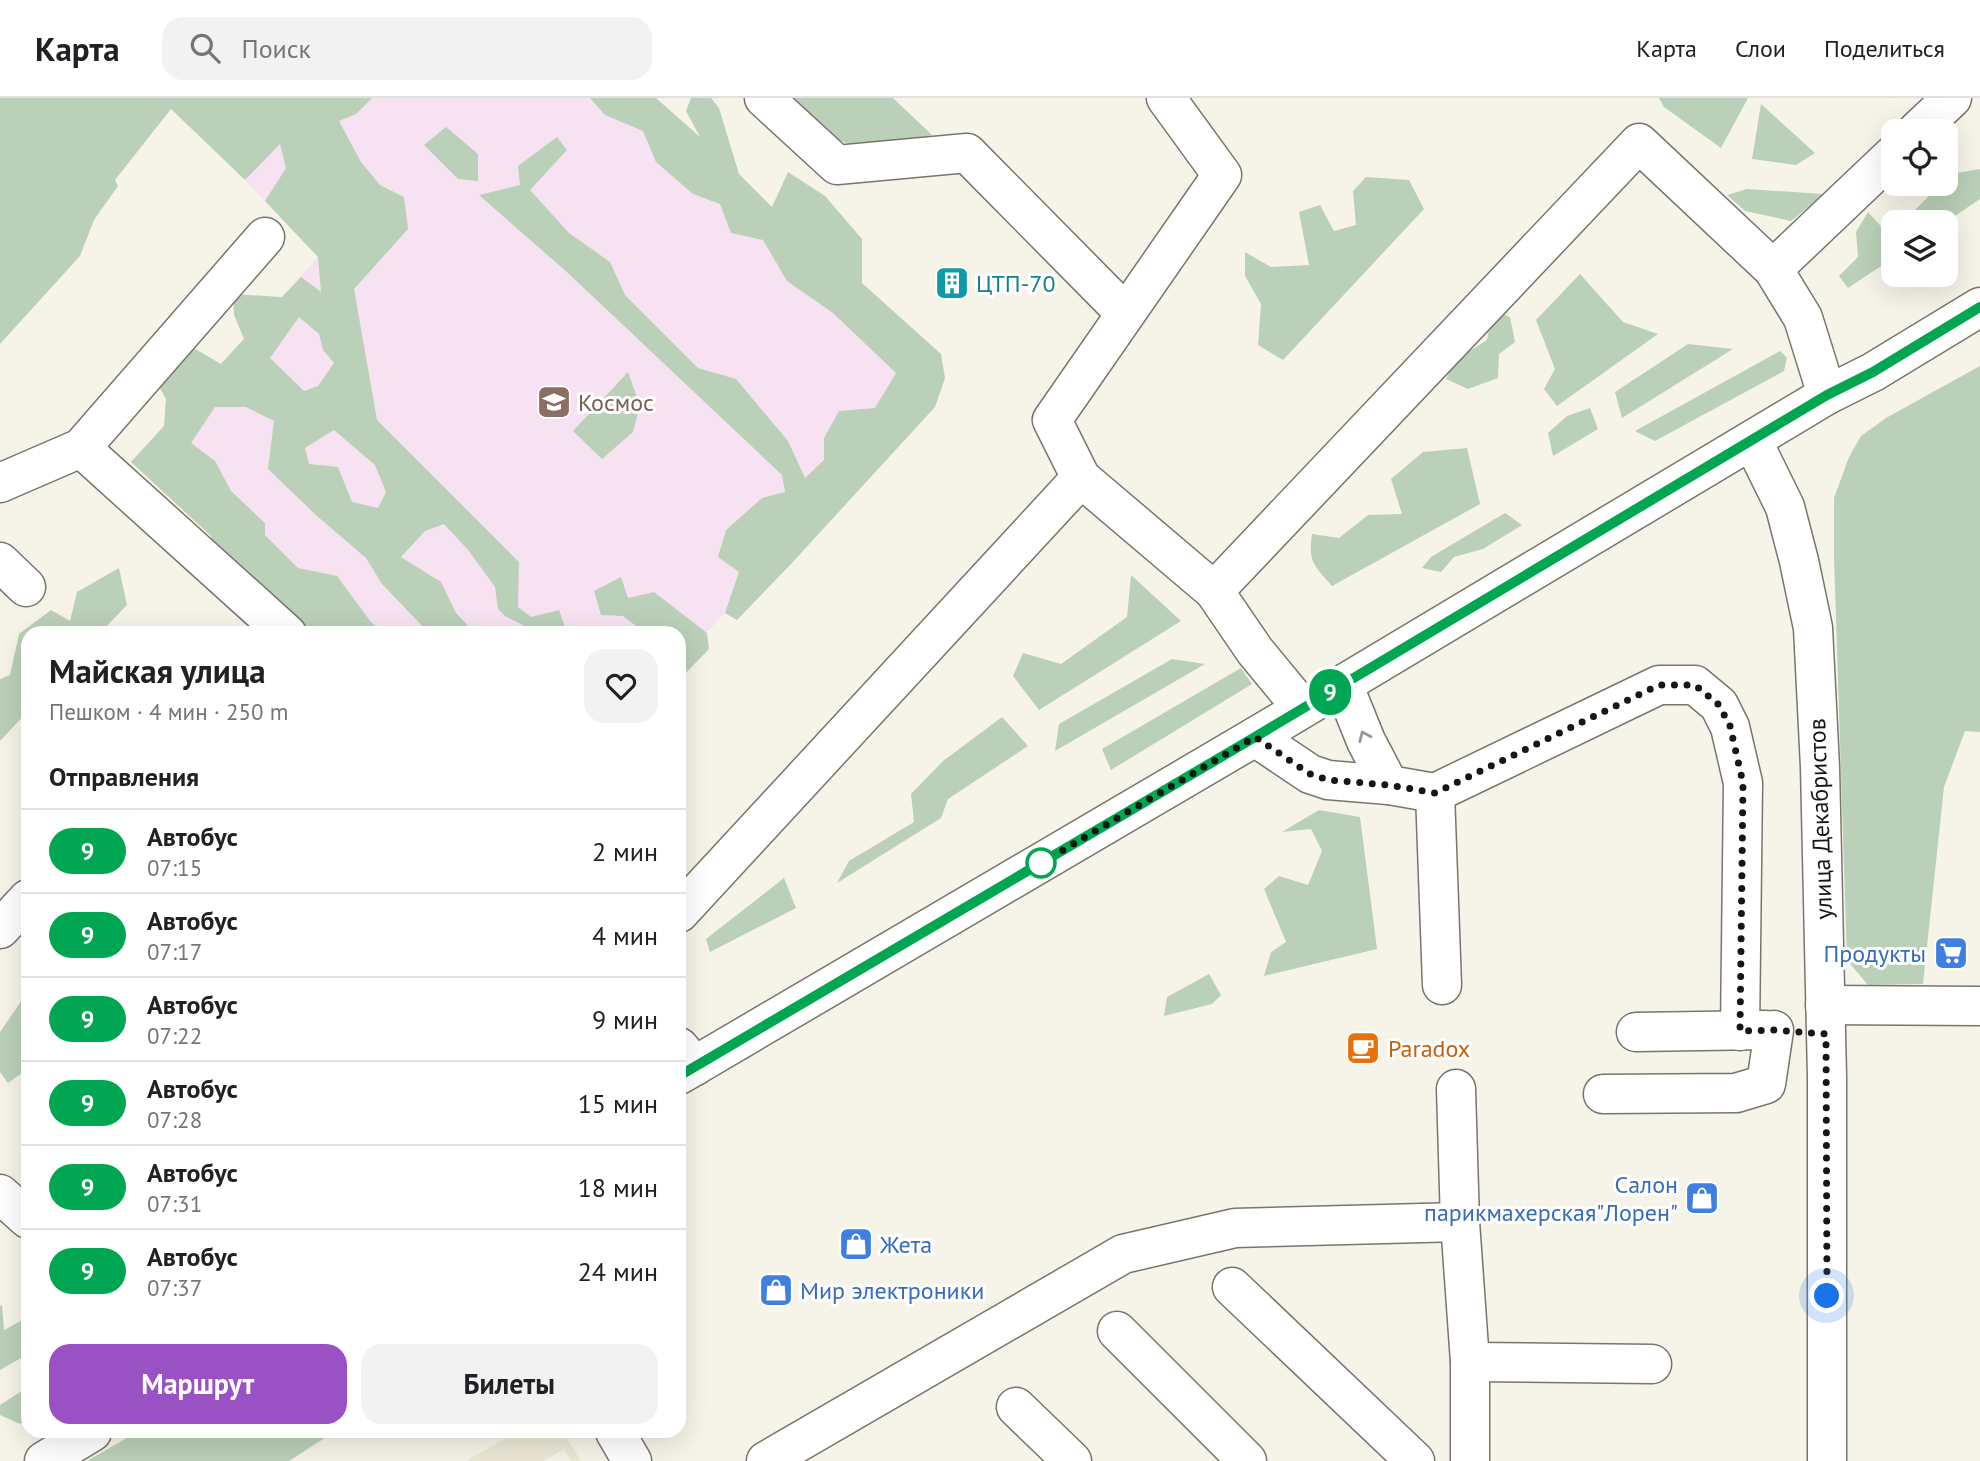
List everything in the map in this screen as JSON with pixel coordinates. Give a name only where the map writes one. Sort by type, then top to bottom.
[{"type":"main road","points":[[764,98],[837,165],[967,153],[1125,313]]},
{"type":"main road","points":[[1166,98],[1222,175],[1052,420],[1081,478],[1214,591],[1255,651],[1303,708]]},
{"type":"main road","points":[[1930,119],[1952,98]]},
{"type":"main road","points":[[1214,591],[1639,143],[1773,269],[1803,318],[1827,395]]},
{"type":"main road","points":[[1773,269],[1881,166]]},
{"type":"main road","points":[[0,483],[81,448],[265,237]]},
{"type":"main road","points":[[686,1062],[1255,737],[1827,395],[1873,372],[1980,307]]},
{"type":"main road","name":"улица Декабристов","points":[[1752,440],[1785,507],[1813,628],[1820,766],[1826,1019],[1827,1461]]},
{"type":"main road","points":[[81,448],[276,626]]},
{"type":"main road","points":[[686,905],[1081,478]]},
{"type":"main road","points":[[1343,684],[1366,741],[1389,785]]},
{"type":"main road","points":[[1255,737],[1310,774],[1328,780],[1389,785],[1435,793],[1659,685],[1695,685],[1719,705],[1730,726],[1743,783],[1757,1030],[1766,1084],[1736,1093],[1602,1094]]},
{"type":"main road","points":[[1435,793],[1442,985]]},
{"type":"main road","points":[[0,929],[21,907]]},
{"type":"main road","points":[[1636,1032],[1757,1030],[1901,1007],[1980,1006]]},
{"type":"main road","points":[[1456,1089],[1460,1222],[1470,1363],[1470,1461]]},
{"type":"main road","points":[[0,1194],[21,1213]]},
{"type":"main road","points":[[765,1461],[1123,1254],[1236,1228],[1460,1222]]},
{"type":"main road","points":[[1232,1287],[1415,1461]]},
{"type":"main road","points":[[1117,1331],[1247,1461]]},
{"type":"main road","points":[[1470,1363],[1652,1364]]},
{"type":"main road","points":[[1016,1407],[1072,1461]]},
{"type":"main road","points":[[44,1461],[82,1438]]},
{"type":"main road","points":[[618,1438],[632,1461]]},
{"type":"shaded area","name":"Космос","points":[[322,98],[633,98],[945,378],[686,655],[686,626],[308,626],[131,462],[318,257],[245,180]]},
{"type":"shaded area","points":[[506,1438],[567,1438],[581,1461],[571,1461],[564,1449],[544,1461],[466,1461]]},
{"type":"green space","points":[[0,98],[372,98],[356,114],[339,121],[361,162],[380,185],[404,197],[408,229],[354,289],[377,420],[519,562],[518,607],[531,617],[559,610],[565,626],[524,626],[505,616],[498,609],[495,587],[469,551],[444,524],[425,531],[401,557],[441,582],[456,613],[468,626],[422,626],[382,584],[366,558],[268,469],[274,421],[246,407],[215,407],[191,443],[215,461],[231,491],[265,523],[265,535],[298,568],[337,576],[376,626],[294,626],[214,552],[211,536],[131,462],[164,426],[166,399],[153,376],[185,343],[221,364],[244,339],[234,315],[233,294],[282,297],[301,277],[321,292],[318,257],[265,201],[286,168],[280,144],[245,180],[171,109],[115,180],[118,186],[94,220],[80,256],[0,344]],"holes":[[[299,317],[319,334],[323,350],[334,363],[318,386],[304,391],[270,358]],[[334,430],[375,465],[386,492],[378,508],[352,502],[338,467],[309,464],[305,448]]]},
{"type":"green space","points":[[590,98],[656,98],[700,137],[686,111],[691,98],[711,98],[719,108],[739,174],[772,207],[788,172],[825,196],[862,239],[862,283],[941,354],[945,378],[935,407],[737,620],[725,613],[739,572],[718,557],[726,530],[762,498],[785,492],[782,475],[569,274],[479,195],[520,185],[518,166],[557,137],[567,150],[530,190],[569,233],[610,262],[625,295],[698,368],[736,379],[788,441],[805,478],[824,460],[824,438],[839,411],[875,408],[896,373],[833,313],[787,281],[763,240],[731,233],[720,204],[693,194],[656,162],[643,131],[605,115]]},
{"type":"green space","points":[[786,98],[893,98],[932,135],[889,145],[858,148],[816,130]]},
{"type":"green space","points":[[1659,98],[1748,98],[1721,148],[1664,107]]},
{"type":"green space","points":[[1761,104],[1815,153],[1796,165],[1752,159]]},
{"type":"green space","points":[[446,127],[478,154],[478,181],[458,179],[424,145]]},
{"type":"green space","points":[[1980,169],[1980,199],[1958,214],[1958,210],[1915,210],[1929,196],[1958,196],[1958,173]]},
{"type":"green space","points":[[1366,177],[1409,180],[1424,209],[1283,360],[1258,345],[1261,304],[1245,276],[1245,252],[1271,267],[1309,265],[1299,212],[1320,205],[1334,231],[1356,225],[1353,191]]},
{"type":"green space","points":[[1747,189],[1824,194],[1791,221],[1745,211],[1727,195]]},
{"type":"green space","points":[[1868,212],[1881,226],[1881,266],[1848,288],[1839,276],[1858,257],[1856,232]]},
{"type":"green space","points":[[1580,274],[1623,322],[1658,334],[1557,406],[1544,389],[1555,369],[1536,320]]},
{"type":"green space","points":[[1493,310],[1510,317],[1515,342],[1499,354],[1498,378],[1468,389],[1446,379],[1456,360],[1487,340]]},
{"type":"green space","points":[[1688,344],[1733,349],[1622,418],[1615,392]]},
{"type":"green space","points":[[1780,351],[1787,358],[1784,371],[1655,441],[1635,431]]},
{"type":"green space","points":[[1980,366],[1980,732],[1965,731],[1944,787],[1923,984],[1868,985],[1847,960],[1834,498],[1849,457],[1861,436],[1886,418]]},
{"type":"green space","points":[[628,372],[640,406],[633,432],[602,459],[573,431]]},
{"type":"green space","points":[[1590,408],[1598,429],[1553,456],[1548,433],[1567,416]]},
{"type":"green space","points":[[1467,448],[1480,504],[1332,586],[1312,558],[1312,534],[1339,538],[1368,515],[1402,514],[1391,479],[1423,452]]},
{"type":"green space","points":[[1505,513],[1522,525],[1483,549],[1454,557],[1441,572],[1422,568],[1431,557]]},
{"type":"green space","points":[[119,568],[127,605],[107,626],[30,626],[51,610],[70,621],[77,592]]},
{"type":"green space","points":[[1131,575],[1181,621],[1039,710],[1013,676],[1023,653],[1061,664],[1127,617]]},
{"type":"green space","points":[[621,577],[628,598],[654,592],[707,633],[709,649],[686,673],[686,626],[636,626],[623,616],[601,615],[594,591]]},
{"type":"green space","points":[[21,632],[21,718],[0,741],[0,679],[10,675]]},
{"type":"green space","points":[[1172,659],[1205,664],[1055,751],[1059,724]]},
{"type":"green space","points":[[1241,668],[1252,684],[1111,770],[1102,749]]},
{"type":"green space","points":[[1002,717],[1028,746],[948,799],[941,818],[837,883],[849,861],[914,822],[911,794],[943,761]]},
{"type":"green space","points":[[1319,810],[1360,817],[1377,949],[1264,976],[1271,952],[1286,942],[1264,889],[1279,876],[1308,885],[1322,851],[1311,829],[1282,832]]},
{"type":"green space","points":[[784,878],[796,908],[710,952],[706,939]]},
{"type":"green space","points":[[1209,974],[1221,995],[1212,1004],[1164,1016],[1167,997]]},
{"type":"green space","points":[[21,1001],[21,1074],[8,1083],[0,1072],[0,1032]]},
{"type":"green space","points":[[2,1305],[4,1330],[21,1321],[21,1358],[0,1370]]},
{"type":"green space","points":[[21,1392],[21,1423],[0,1415],[0,1405]]},
{"type":"green space","points":[[127,1438],[325,1438],[289,1461],[87,1461]]},
{"type":"bus line","name":"9","points":[[686,1072],[1980,307]]},
{"type":"place","name":"ЦТП-70","points":[[952,283]]},
{"type":"place","name":"Космос","points":[[554,402]]},
{"type":"place","name":"Продукты","points":[[1951,953]]},
{"type":"place","name":"Paradox","points":[[1363,1048]]},
{"type":"place","name":"Салон парикмахерская\"Лорен\"","points":[[1702,1198]]},
{"type":"place","name":"Жета","points":[[856,1244]]},
{"type":"place","name":"Мир электроники","points":[[776,1290]]},
{"type":"route","points":[[1041,863],[1255,737],[1310,774],[1328,780],[1365,782],[1435,793],[1659,685],[1695,685],[1719,705],[1730,726],[1743,783],[1740,1031],[1774,1030],[1826,1034],[1827,1296]]}]
